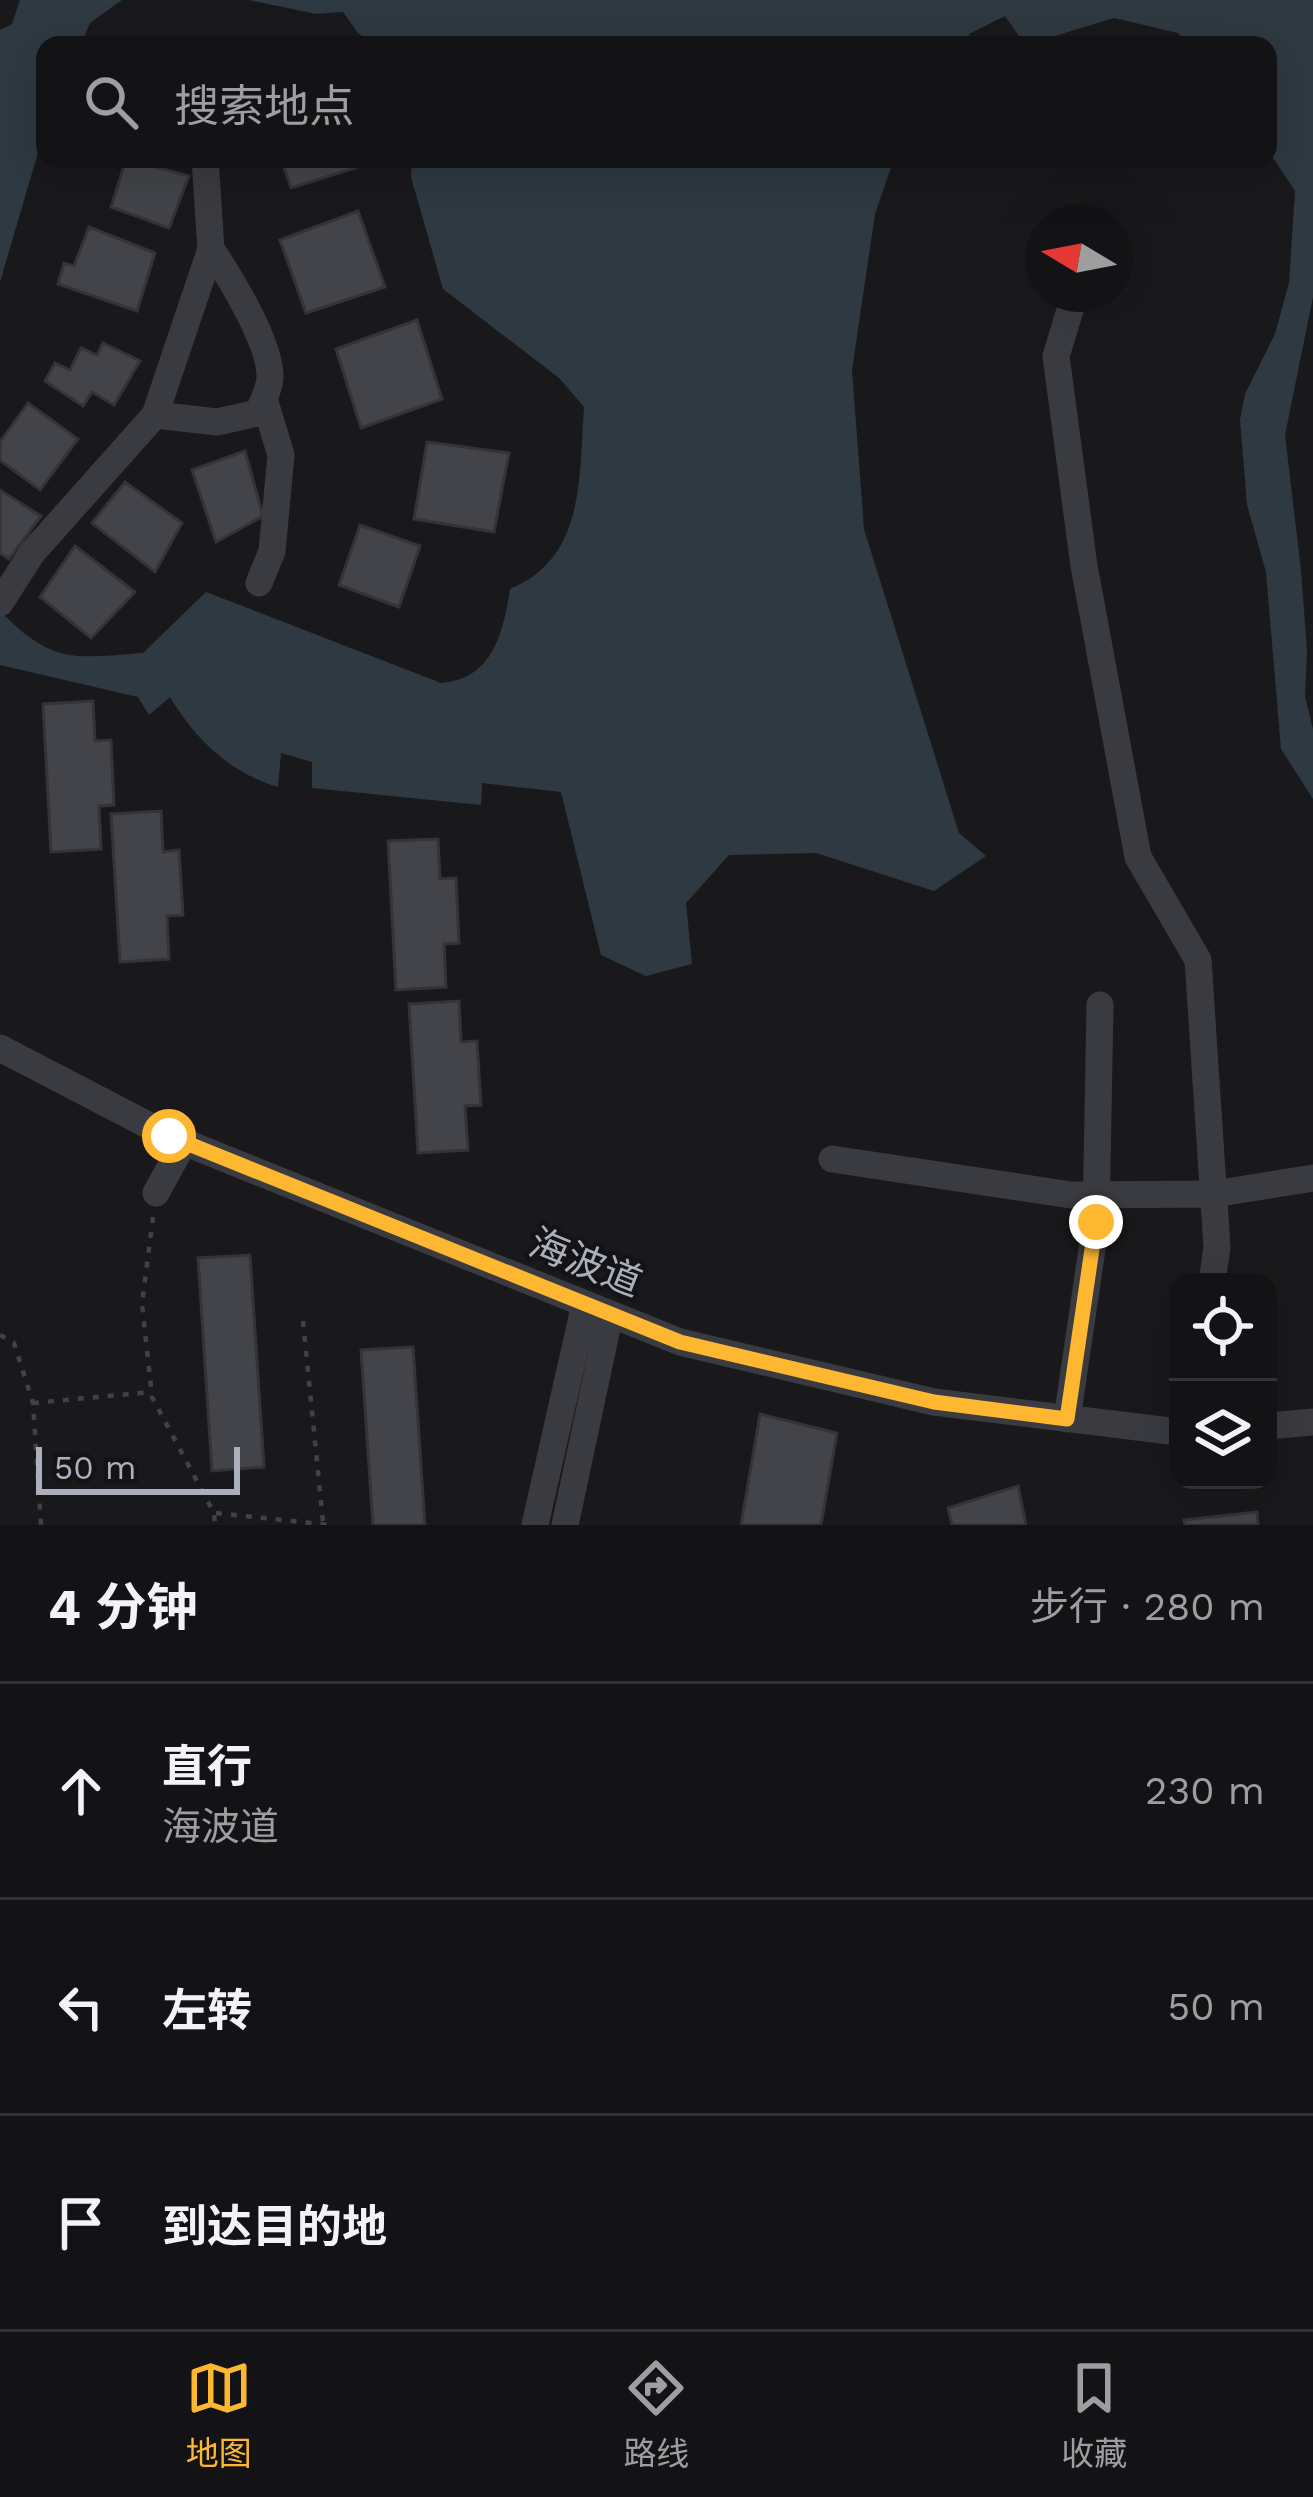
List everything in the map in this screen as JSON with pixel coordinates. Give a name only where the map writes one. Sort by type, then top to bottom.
[{"type":"street","points":[[6,593],[32,554],[154,415],[211,249],[206,168]]},
{"type":"street","points":[[154,415],[217,422],[258,413],[271,377],[252,316],[211,249]]},
{"type":"street","points":[[1069,312],[1056,356],[1084,566],[1138,857],[1198,960],[1217,1247],[1213,1273]]},
{"type":"street","points":[[259,583],[272,550],[281,455],[263,398]]},
{"type":"street","points":[[1067,1419],[1098,1194],[1100,1005]]},
{"type":"street","name":"海波道","points":[[0,1048],[184,1142],[680,1342],[934,1402],[1169,1431]]},
{"type":"street","points":[[156,1193],[184,1142]]},
{"type":"street","points":[[832,1160],[1071,1195],[1214,1194],[1313,1178]]},
{"type":"street","points":[[535,1525],[598,1309]]},
{"type":"street","points":[[565,1525],[598,1309]]},
{"type":"street","points":[[1277,1425],[1313,1422]]},
{"type":"path","points":[[156,1193],[142,1304],[152,1393],[214,1513],[215,1525]]},
{"type":"path","points":[[214,1513],[327,1523],[303,1321]]},
{"type":"path","points":[[0,1335],[14,1343],[33,1403],[41,1525]]},
{"type":"path","points":[[33,1403],[152,1393]]},
{"type":"shaded area","points":[[20,0],[122,0],[90,23],[85,36],[36,36],[36,160],[0,282],[0,30],[12,24]]},
{"type":"shaded area","points":[[249,0],[1313,0],[1313,297],[1285,435],[1301,570],[1305,697],[1313,729],[1313,799],[1281,749],[1266,572],[1247,505],[1240,420],[1245,394],[1275,334],[1289,283],[1295,191],[1277,164],[1277,36],[1181,36],[1114,18],[1055,36],[1019,36],[1005,16],[970,36],[362,36],[343,12],[316,14]]},
{"type":"shaded area","points":[[412,168],[891,168],[875,214],[852,370],[864,529],[959,833],[986,856],[934,891],[816,853],[729,855],[686,903],[692,964],[646,976],[601,955],[561,792],[482,783],[481,805],[312,788],[312,762],[281,753],[278,787],[244,773],[215,752],[170,697],[149,715],[138,697],[0,665],[0,611],[35,641],[66,654],[143,653],[206,592],[441,683],[459,680],[484,663],[499,637],[510,589],[535,575],[565,536],[578,486],[584,407],[559,378],[443,289]]},
{"type":"building","points":[[123,168],[159,168],[189,176],[169,228],[111,207]]},
{"type":"building","points":[[284,168],[355,168],[291,188]]},
{"type":"building","points":[[358,211],[385,287],[306,313],[280,240]]},
{"type":"building","points":[[89,227],[155,253],[137,311],[58,284],[64,263],[74,266]]},
{"type":"building","points":[[417,320],[442,399],[361,428],[336,349]]},
{"type":"building","points":[[103,343],[140,361],[114,405],[92,392],[83,406],[45,381],[55,363],[70,370],[81,348],[97,355]]},
{"type":"building","points":[[28,403],[78,439],[40,490],[0,460],[0,442]]},
{"type":"building","points":[[427,442],[509,453],[494,532],[414,519]]},
{"type":"building","points":[[245,451],[263,516],[216,542],[192,470]]},
{"type":"building","points":[[125,482],[182,523],[155,572],[92,523]]},
{"type":"building","points":[[0,490],[41,516],[9,559],[0,553]]},
{"type":"building","points":[[360,525],[420,546],[399,607],[339,585]]},
{"type":"building","points":[[75,546],[135,592],[91,638],[40,597]]},
{"type":"building","points":[[93,701],[95,741],[111,740],[114,805],[99,806],[101,849],[51,852],[43,704]]},
{"type":"building","points":[[161,811],[163,852],[179,850],[183,915],[167,916],[169,959],[120,962],[111,814]]},
{"type":"building","points":[[438,839],[440,879],[456,878],[459,943],[444,944],[446,987],[396,990],[388,841]]},
{"type":"building","points":[[459,1001],[461,1042],[477,1041],[481,1105],[465,1106],[468,1150],[418,1153],[409,1004]]},
{"type":"building","points":[[250,1255],[264,1467],[212,1471],[198,1258]]},
{"type":"building","points":[[413,1347],[425,1525],[373,1525],[361,1350]]},
{"type":"building","points":[[760,1414],[837,1433],[821,1525],[741,1525]]},
{"type":"building","points":[[1018,1486],[1026,1525],[952,1525],[948,1508]]},
{"type":"building","points":[[1257,1512],[1258,1525],[1185,1525],[1184,1520]]},
{"type":"route","points":[[169,1136],[680,1342],[934,1402],[1067,1419],[1096,1222]]}]
